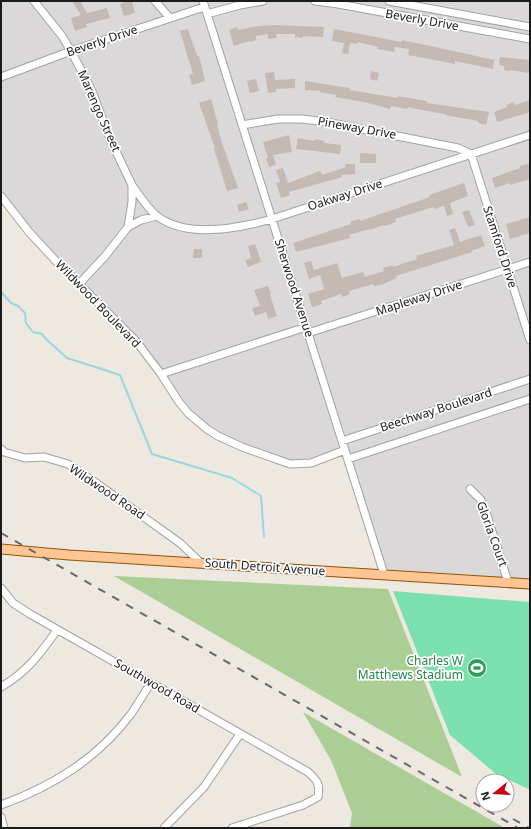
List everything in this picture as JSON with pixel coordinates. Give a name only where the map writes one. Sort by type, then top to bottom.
[{"type":"main road","name":"South Detroit Avenue","points":[[1,550],[530,584]]},
{"type":"street","name":"Marengo Street","points":[[34,1],[62,36],[71,51],[92,91],[110,139],[132,185],[157,216],[141,220],[128,227],[111,250],[79,284]]},
{"type":"street","points":[[155,1],[170,18]]},
{"type":"street","name":"Beverly Drive","points":[[1,77],[71,51],[205,7],[240,5],[263,1]]},
{"type":"street","name":"Beverly Drive","points":[[314,1],[338,4],[530,40]]},
{"type":"street","name":"Beverly Drive","points":[[389,1],[530,27]]},
{"type":"street","name":"Sherwood Avenue","points":[[205,7],[384,574]]},
{"type":"street","name":"Pineway Drive","points":[[242,125],[289,118],[326,122],[458,148],[471,154]]},
{"type":"street","name":"Oakway Drive","points":[[157,216],[176,225],[205,230],[240,227],[272,219],[530,135]]},
{"type":"street","name":"Stamford Drive","points":[[471,154],[530,340]]},
{"type":"street","name":"Marengo Street","points":[[128,227],[132,202],[132,185]]},
{"type":"street","name":"Wildwood Boulevard","points":[[1,196],[29,232],[136,341],[188,413],[212,433],[262,455],[290,464],[311,463],[345,450]]},
{"type":"street","name":"Mapleway Drive","points":[[161,374],[508,270],[530,262]]},
{"type":"street","name":"Beechway Boulevard","points":[[342,441],[530,379]]},
{"type":"street","name":"Beechway Boulevard","points":[[348,459],[530,399]]},
{"type":"street","name":"Wildwood Road","points":[[1,449],[4,452],[24,458],[44,458],[68,464],[180,543],[201,564]]},
{"type":"street","name":"Gloria Court","points":[[470,489],[481,500],[486,512],[508,582]]},
{"type":"street","name":"Southwood Road","points":[[1,588],[13,603],[30,614],[308,772],[317,780],[319,789],[318,797],[303,805],[232,828]]},
{"type":"street","points":[[1,687],[17,678],[33,663],[57,630]]},
{"type":"street","points":[[1,804],[29,794],[45,786],[62,777],[81,763],[117,730],[131,714],[151,683]]},
{"type":"street","points":[[164,828],[204,787],[240,734]]},
{"type":"street","points":[[1,817],[4,828]]},
{"type":"shaded area","points":[[1,1],[530,1],[530,579],[379,569],[343,455],[299,468],[219,441],[185,415],[134,341],[1,200]]},
{"type":"green space","points":[[114,576],[388,589],[462,777]]},
{"type":"green space","name":"Charles W Matthews Stadium","points":[[393,591],[530,602],[530,790],[515,783],[515,773],[495,773],[450,735]]},
{"type":"green space","points":[[303,712],[475,811],[475,813],[479,813],[505,828],[350,828],[352,813],[331,760]]},
{"type":"building","points":[[72,1],[80,1],[87,13],[107,8],[110,18],[86,24],[87,27],[75,31],[71,18],[81,15]]},
{"type":"building","points":[[132,1],[135,13],[124,16],[120,4]]},
{"type":"building","points":[[273,25],[324,27],[323,37],[303,36],[303,38],[295,37],[295,34],[276,34],[277,38],[268,39],[268,34],[256,36],[256,40],[234,46],[229,30],[237,27],[238,30]]},
{"type":"building","points":[[188,29],[197,56],[199,56],[205,81],[192,85],[189,75],[193,74],[180,31]]},
{"type":"building","points":[[334,29],[401,42],[402,40],[494,60],[493,69],[455,61],[455,64],[408,55],[409,49],[395,47],[394,52],[377,49],[378,47],[358,42],[357,44],[350,43],[348,54],[342,53],[344,43],[332,41]]},
{"type":"building","points":[[500,57],[529,60],[529,73],[504,70],[504,66],[499,65]]},
{"type":"building","points":[[371,71],[379,73],[377,81],[370,79]]},
{"type":"building","points":[[274,72],[275,80],[295,79],[295,88],[276,89],[276,92],[268,93],[265,73]]},
{"type":"building","points":[[256,79],[259,91],[250,93],[247,81]]},
{"type":"building","points":[[305,81],[350,88],[349,90],[398,98],[398,96],[427,101],[427,103],[489,112],[486,125],[478,123],[478,121],[408,107],[407,109],[391,106],[390,109],[364,102],[335,97],[336,95],[320,91],[305,90]]},
{"type":"building","points":[[211,99],[221,140],[238,188],[227,191],[214,149],[215,148],[199,103]]},
{"type":"building","points":[[530,100],[530,112],[497,122],[494,112],[507,107],[506,105],[514,102],[515,105]]},
{"type":"building","points":[[289,135],[292,152],[273,155],[276,165],[269,167],[263,142]]},
{"type":"building","points":[[298,138],[315,141],[315,139],[325,141],[324,143],[341,145],[340,154],[296,149]]},
{"type":"building","points":[[360,153],[376,154],[376,163],[360,163]]},
{"type":"building","points":[[530,163],[530,179],[495,188],[492,178]]},
{"type":"building","points":[[345,164],[355,164],[355,174],[341,175],[342,177],[289,192],[290,195],[281,198],[276,183],[280,182],[276,170],[283,168],[288,183],[320,171],[322,175],[346,167]]},
{"type":"building","points":[[464,183],[468,196],[450,203],[453,214],[447,216],[444,206],[434,209],[433,207],[395,219],[396,222],[385,226],[384,225],[349,235],[350,238],[296,252],[293,243],[351,224],[350,222],[360,219],[360,221],[430,197],[429,195]]},
{"type":"building","points":[[246,202],[249,209],[239,212],[237,205]]},
{"type":"building","points":[[469,210],[475,225],[468,227],[462,212]]},
{"type":"building","points":[[530,217],[530,233],[510,239],[506,224]]},
{"type":"building","points":[[455,228],[460,242],[481,235],[485,246],[471,251],[472,252],[396,276],[397,278],[383,284],[374,286],[373,284],[349,291],[350,294],[342,297],[341,294],[321,301],[322,304],[312,307],[308,294],[324,289],[320,275],[309,279],[304,263],[311,261],[314,270],[337,263],[342,278],[363,272],[365,277],[384,271],[383,268],[393,265],[393,267],[417,259],[416,256],[454,245],[449,230]]},
{"type":"building","points":[[255,244],[261,262],[248,267],[245,260],[251,258],[248,246]]},
{"type":"building","points":[[194,249],[202,249],[202,258],[193,258]]},
{"type":"building","points":[[268,286],[277,316],[268,319],[266,312],[255,316],[252,308],[260,306],[254,290]]},
{"type":"waterway","points":[[1,292],[11,303],[18,306],[25,313],[26,323],[33,332],[42,334],[67,358],[120,375],[152,454],[232,478],[261,496],[264,537]]},
{"type":"railway","points":[[1,533],[518,828]]},
{"type":"railway","points":[[513,819],[529,828]]},
{"type":"place","name":"Charles W Matthews Stadium","points":[[477,668]]}]
